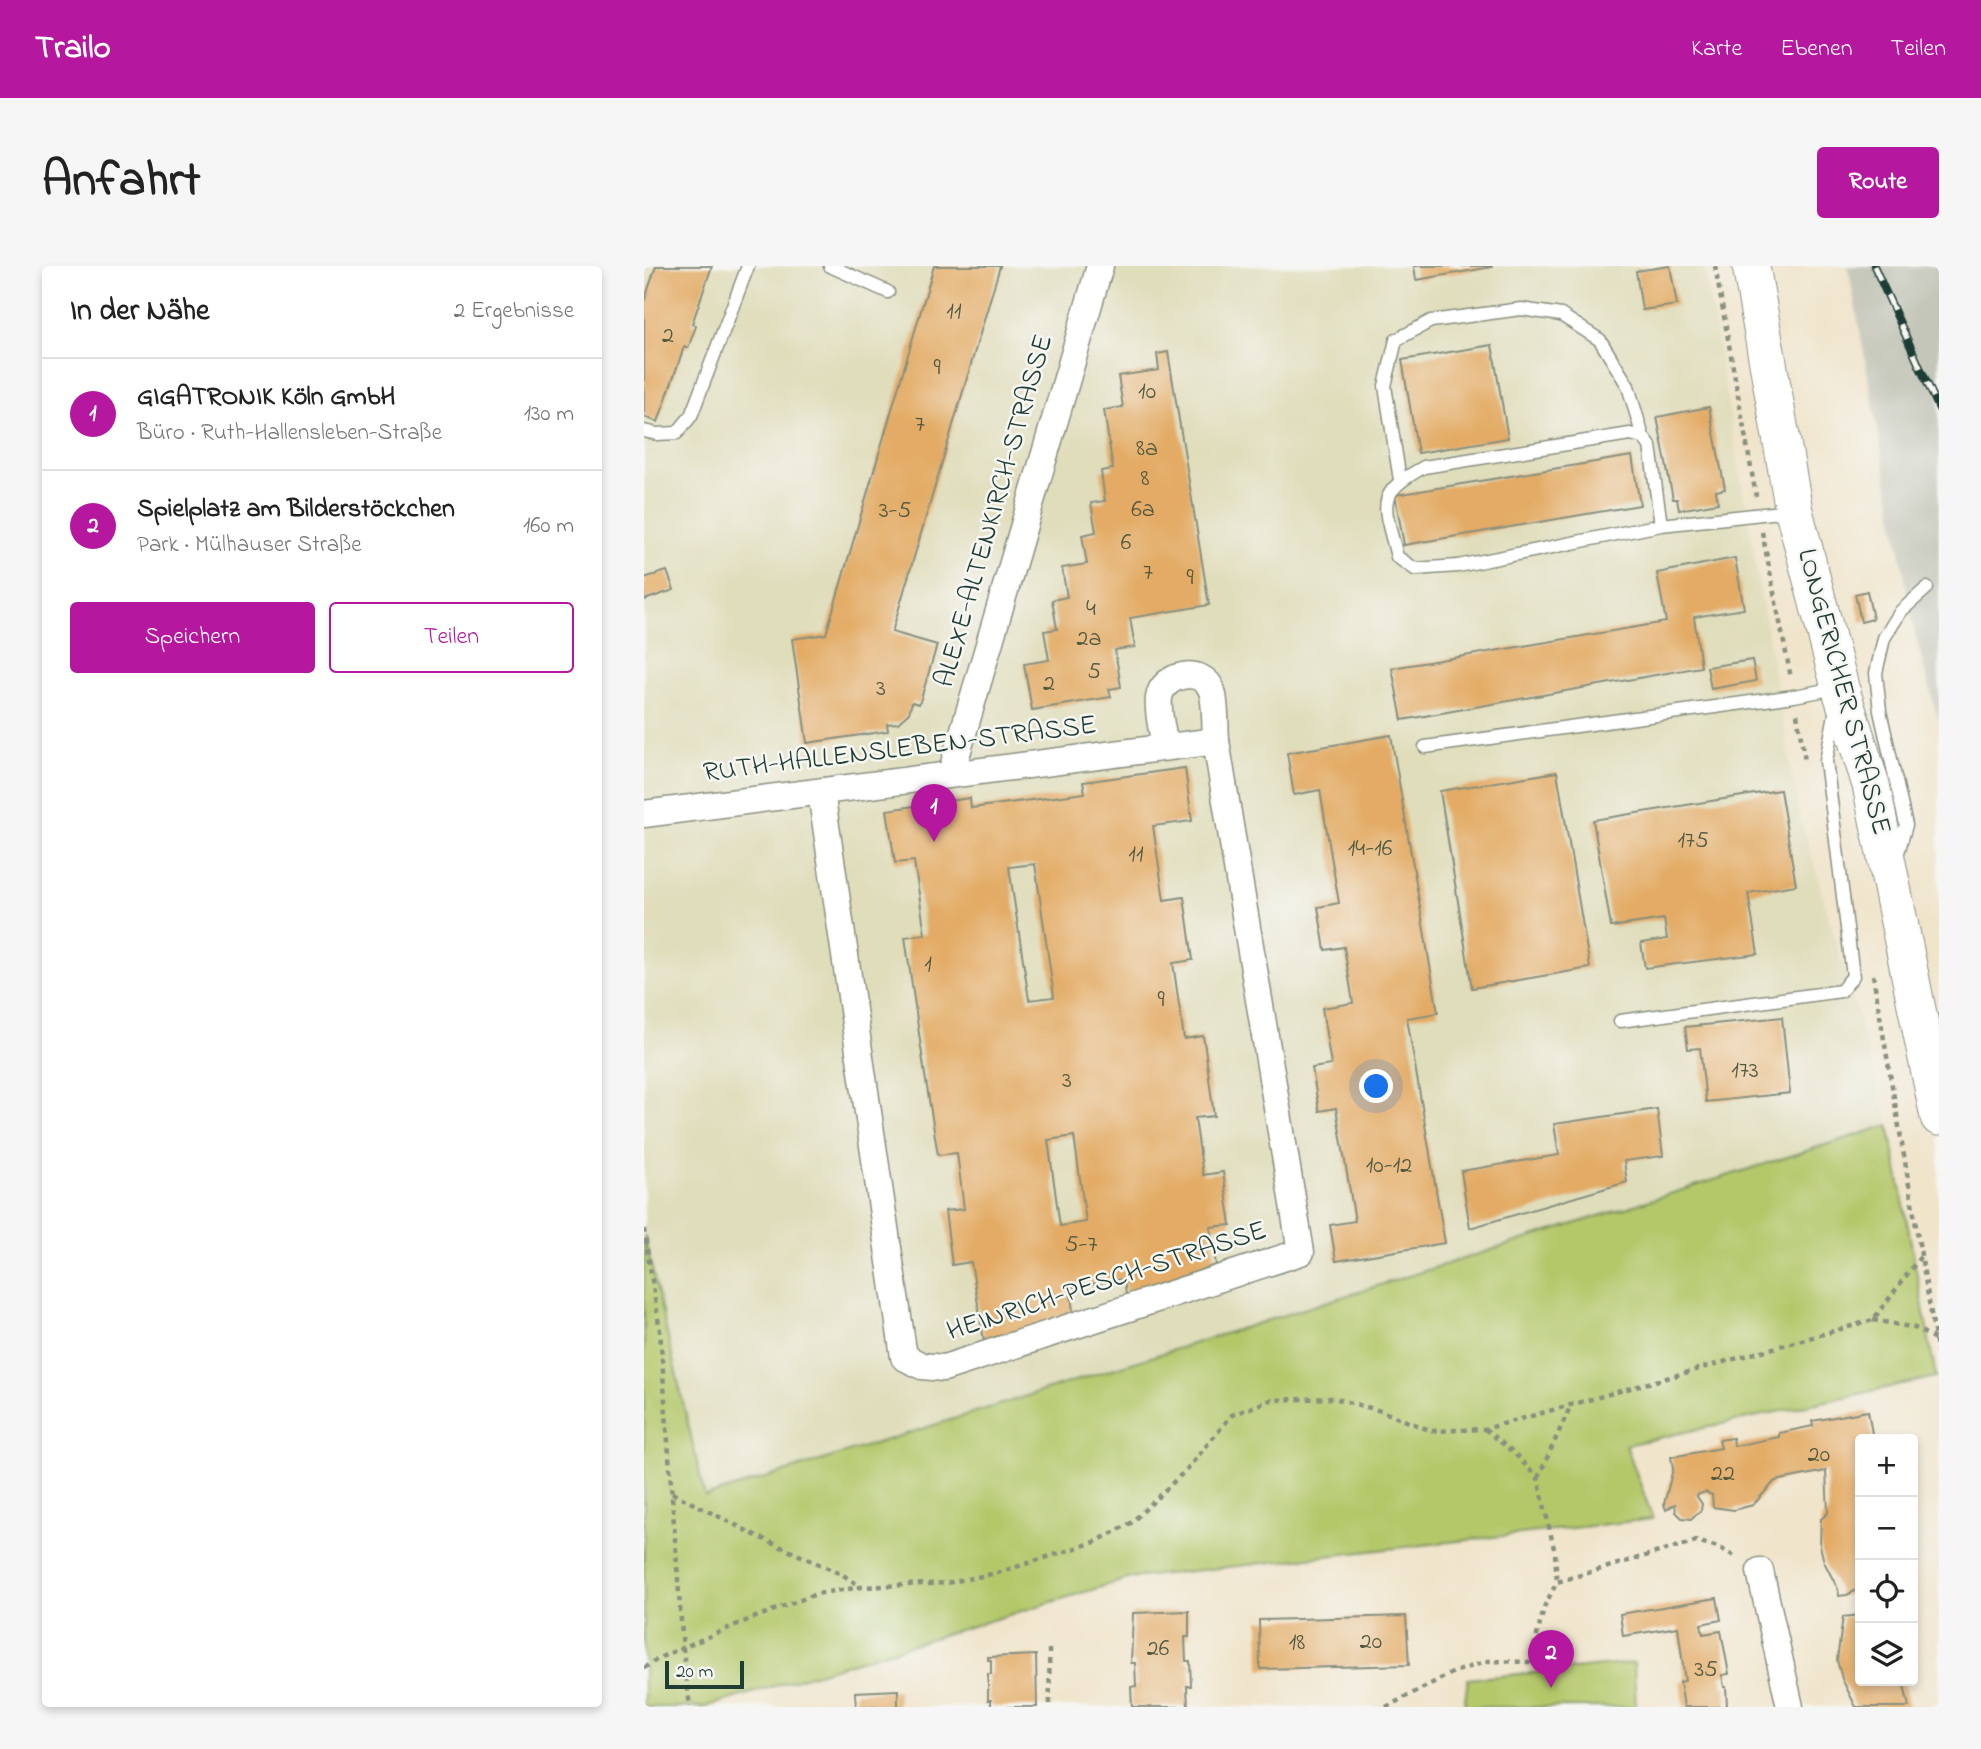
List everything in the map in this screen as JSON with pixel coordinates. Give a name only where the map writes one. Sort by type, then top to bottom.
[{"type":"street","name":"ALEXE-ALTENKIRCH-STRASSE","points":[[951,775],[1100,266]]},
{"type":"street","name":"LONGERICHER STRASSE","points":[[1751,266],[1777,512],[1840,687],[1871,785],[1938,1112]]},
{"type":"street","points":[[1165,747],[1158,699],[1161,690],[1170,680],[1179,676],[1191,675],[1200,678],[1212,691],[1216,741]]},
{"type":"street","name":"RUTH-HALLENSLEBEN-STRASSE","points":[[644,814],[1216,741]]},
{"type":"street","name":"HEINRICH-PESCH-STRASSE","points":[[821,792],[904,1357],[922,1366],[944,1368],[1301,1252],[1216,741]]},
{"type":"street","points":[[1760,1571],[1790,1707]]},
{"type":"lane","points":[[644,431],[657,434],[677,433],[691,416],[748,266]]},
{"type":"lane","points":[[830,266],[888,292]]},
{"type":"lane","points":[[1400,480],[1385,386],[1396,340],[1431,321],[1521,309],[1561,315],[1600,340],[1628,386],[1643,437],[1650,446],[1661,525]]},
{"type":"lane","points":[[1643,437],[1630,434],[1424,467],[1400,480],[1387,496],[1397,557],[1415,569],[1458,566],[1661,525],[1777,512]]},
{"type":"lane","points":[[1891,877],[1906,825],[1880,711],[1875,673],[1884,638],[1901,611],[1927,588]]},
{"type":"lane","points":[[1425,747],[1794,696],[1840,687],[1826,761],[1853,976],[1841,990],[1620,1021]]},
{"type":"path","points":[[1715,266],[1777,512],[1779,624],[1807,774]]},
{"type":"path","points":[[1872,970],[1939,1360]]},
{"type":"path","points":[[644,1229],[660,1331],[683,1649],[690,1707]]},
{"type":"path","points":[[1873,1320],[1921,1256]]},
{"type":"path","points":[[644,1668],[661,1657],[816,1594],[861,1587],[947,1583],[997,1573],[1095,1542],[1131,1523],[1187,1469],[1232,1415],[1271,1400],[1334,1398],[1432,1431],[1485,1429],[1873,1320],[1915,1328],[1936,1339]]},
{"type":"path","points":[[1538,1478],[1571,1405]]},
{"type":"path","points":[[1386,1707],[1454,1672],[1488,1661],[1530,1662],[1545,1605],[1557,1582],[1555,1553],[1538,1478],[1485,1429]]},
{"type":"path","points":[[672,1493],[843,1575],[861,1587]]},
{"type":"path","points":[[1557,1582],[1696,1541],[1718,1548],[1760,1571]]},
{"type":"path","points":[[1049,1649],[1050,1707]]},
{"type":"shaded area","points":[[644,266],[1704,266],[1798,809],[1889,1125],[705,1497],[644,1235]]},
{"type":"shaded area","points":[[1848,266],[1939,266],[1939,723],[1915,633]]},
{"type":"green space","points":[[1889,1125],[1936,1377],[1626,1445],[1653,1519],[1131,1578],[705,1707],[644,1707],[644,1235],[705,1497]]},
{"type":"green space","points":[[1634,1663],[1636,1707],[1464,1707],[1468,1679]]},
{"type":"building","points":[[656,266],[712,266],[692,324],[696,326],[688,348],[684,347],[658,422],[644,417],[644,302]]},
{"type":"building","points":[[934,266],[1000,266],[892,632],[937,645],[919,704],[912,702],[909,713],[898,723],[887,724],[888,731],[807,743],[792,639],[826,634]]},
{"type":"building","points":[[1414,266],[1492,266],[1492,267],[1416,280]]},
{"type":"building","points":[[1670,266],[1677,305],[1642,310],[1636,271]]},
{"type":"building","points":[[1492,345],[1508,438],[1418,453],[1402,360]]},
{"type":"building","points":[[1168,352],[1209,605],[1130,618],[1135,647],[1115,650],[1121,687],[1109,689],[1111,697],[1032,710],[1024,664],[1049,660],[1044,631],[1057,629],[1052,600],[1067,597],[1062,568],[1087,564],[1082,535],[1096,532],[1091,503],[1105,501],[1101,471],[1113,469],[1104,410],[1123,407],[1118,376],[1159,370],[1157,354]]},
{"type":"building","points":[[1709,407],[1725,489],[1716,491],[1718,503],[1679,510],[1677,499],[1673,499],[1657,417]]},
{"type":"building","points":[[1632,456],[1640,505],[1404,545],[1395,495]]},
{"type":"building","points":[[1735,558],[1744,609],[1694,617],[1701,667],[1402,720],[1392,668],[1666,622],[1657,573]]},
{"type":"building","points":[[667,571],[674,590],[644,600],[644,578]]},
{"type":"building","points":[[1867,591],[1873,619],[1861,622],[1855,594]]},
{"type":"building","points":[[1752,660],[1756,681],[1711,689],[1707,667]]},
{"type":"building","points":[[1391,735],[1438,1013],[1407,1018],[1445,1243],[1336,1261],[1330,1225],[1355,1221],[1336,1108],[1319,1111],[1312,1068],[1331,1065],[1322,1008],[1353,1003],[1344,947],[1325,950],[1318,907],[1339,903],[1320,790],[1294,795],[1287,753]]},
{"type":"building","points":[[1185,768],[1192,821],[1153,826],[1164,900],[1184,897],[1193,960],[1173,963],[1184,1039],[1203,1036],[1205,1048],[1214,1116],[1195,1118],[1203,1175],[1223,1172],[1231,1225],[1210,1227],[1216,1265],[1126,1295],[1124,1279],[1070,1287],[1073,1312],[984,1341],[971,1262],[952,1265],[945,1211],[964,1209],[957,1153],[938,1155],[905,937],[925,934],[914,861],[895,863],[887,810],[970,798],[971,808],[1085,793],[1083,782]],"holes":[[[1035,864],[1054,997],[1029,1000],[1009,867]],[[1074,1136],[1086,1222],[1060,1226],[1048,1140]]]},
{"type":"building","points":[[1557,772],[1590,968],[1472,988],[1440,791]]},
{"type":"building","points":[[1780,790],[1796,885],[1748,893],[1758,954],[1645,968],[1641,943],[1667,939],[1664,919],[1611,927],[1593,820]]},
{"type":"building","points":[[1782,1017],[1790,1093],[1706,1102],[1700,1048],[1688,1049],[1685,1027]]},
{"type":"building","points":[[1657,1109],[1663,1156],[1624,1161],[1627,1182],[1470,1228],[1461,1171],[1559,1155],[1554,1124]]},
{"type":"building","points":[[1868,1411],[1872,1434],[1855,1434],[1855,1591],[1847,1595],[1839,1596],[1820,1546],[1821,1519],[1828,1513],[1826,1471],[1775,1481],[1753,1505],[1734,1510],[1713,1507],[1712,1495],[1706,1492],[1696,1495],[1702,1504],[1701,1510],[1691,1519],[1682,1518],[1676,1512],[1675,1504],[1666,1510],[1664,1504],[1673,1469],[1671,1457],[1721,1448],[1719,1440],[1733,1438],[1734,1446],[1779,1437],[1779,1433],[1813,1426],[1812,1421]]},
{"type":"building","points":[[1717,1598],[1721,1620],[1701,1624],[1703,1634],[1721,1631],[1729,1674],[1722,1675],[1727,1707],[1684,1707],[1680,1682],[1685,1681],[1678,1627],[1623,1636],[1620,1614]]},
{"type":"building","points":[[1189,1611],[1189,1637],[1185,1637],[1186,1661],[1190,1661],[1188,1707],[1132,1707],[1131,1687],[1136,1686],[1135,1663],[1131,1663],[1133,1613]]},
{"type":"building","points":[[1406,1616],[1409,1665],[1260,1669],[1259,1620]]},
{"type":"building","points":[[1855,1616],[1855,1686],[1904,1686],[1909,1707],[1856,1707],[1842,1679],[1837,1660],[1843,1617]]},
{"type":"building","points":[[1036,1655],[1037,1707],[991,1707],[991,1700],[988,1700],[988,1674],[991,1674],[991,1660],[988,1660],[988,1657]]},
{"type":"building","points":[[898,1690],[898,1707],[856,1707],[855,1692]]},
{"type":"railway","points":[[1874,266],[1939,409]]},
{"type":"place","name":"GIGATRONIK Köln GmbH","points":[[934,842]]},
{"type":"place","name":"Spielplatz am Bilderstöckchen","points":[[1551,1688]]}]
